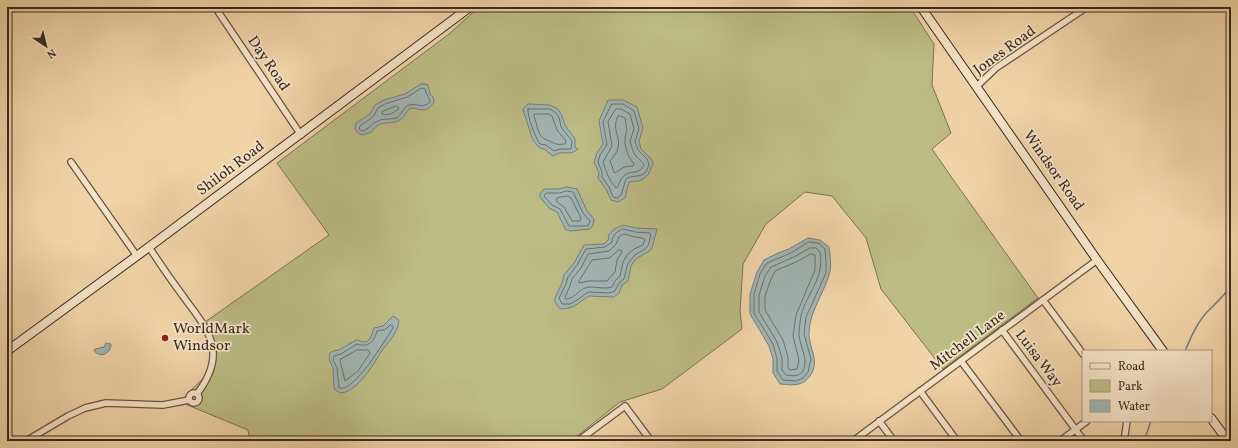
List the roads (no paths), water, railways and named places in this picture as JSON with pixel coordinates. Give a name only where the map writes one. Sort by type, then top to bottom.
[{"type":"main road","name":"Shiloh Road","points":[[7,351],[149,248],[470,7]]},
{"type":"main road","name":"Windsor Road","points":[[921,7],[1097,260],[1162,350]]},
{"type":"main road","points":[[1212,419],[1228,441]]},
{"type":"street","name":"Day Road","points":[[215,7],[300,135]]},
{"type":"street","name":"Jones Road","points":[[976,86],[996,68],[1087,7]]},
{"type":"street","points":[[71,162],[137,256]]},
{"type":"street","points":[[26,441],[68,416],[85,408],[106,403],[163,405],[189,400],[192,403],[197,402],[199,397],[197,394],[208,379],[211,370],[214,353],[213,346],[204,327],[149,248]]},
{"type":"street","name":"Mitchell Lane","points":[[853,441],[1097,260]]},
{"type":"street","points":[[1043,300],[1082,353]]},
{"type":"street","name":"Luisa Way","points":[[1002,330],[1084,441]]},
{"type":"street","points":[[961,361],[1021,441]]},
{"type":"street","points":[[920,391],[958,441]]},
{"type":"street","points":[[578,441],[625,406],[651,441]]},
{"type":"street","points":[[879,421],[894,441]]},
{"type":"street","points":[[1060,441],[1086,422]]},
{"type":"street","points":[[1124,441],[1127,422]]},
{"type":"water","points":[[421,84],[428,85],[430,94],[433,97],[434,102],[427,109],[420,110],[411,108],[399,121],[383,123],[376,126],[367,134],[362,135],[355,129],[356,123],[370,114],[375,105],[384,100],[405,94]]},
{"type":"water","points":[[608,100],[623,100],[637,107],[643,128],[639,141],[641,149],[652,160],[653,164],[648,175],[643,179],[629,182],[625,198],[618,202],[611,200],[606,189],[598,178],[599,173],[594,162],[597,153],[603,144],[599,121]]},
{"type":"water","points":[[528,104],[550,105],[558,109],[565,125],[575,139],[575,147],[578,149],[573,152],[559,153],[553,156],[539,147],[532,138],[523,111]]},
{"type":"water","points":[[567,187],[577,189],[587,211],[594,219],[593,225],[590,229],[571,231],[566,230],[557,212],[549,208],[540,197],[540,194],[544,189],[558,189]]},
{"type":"water","points":[[623,225],[636,228],[657,229],[652,248],[635,260],[631,266],[628,281],[622,285],[619,293],[614,297],[589,296],[572,307],[560,309],[555,302],[555,298],[564,275],[574,263],[584,245],[604,244],[609,239],[608,236],[614,229]]},
{"type":"water","points":[[808,238],[820,240],[829,247],[830,261],[829,275],[814,310],[810,324],[809,338],[814,365],[810,376],[804,382],[789,385],[780,384],[773,373],[773,359],[769,346],[750,314],[750,294],[757,272],[764,260],[789,249]]},
{"type":"water","points":[[393,316],[399,320],[397,329],[393,337],[364,377],[353,388],[347,391],[341,393],[335,390],[333,368],[329,359],[330,353],[339,350],[356,340],[363,342],[368,341],[374,328],[383,326]]},
{"type":"water","points":[[106,343],[111,344],[107,353],[102,355],[94,351],[95,349],[104,347]]},
{"type":"waterway","points":[[1185,350],[1200,321],[1231,286]]},
{"type":"waterway","points":[[1144,441],[1151,422]]},
{"type":"place","name":"WorldMark Windsor","points":[[165,338]]}]
